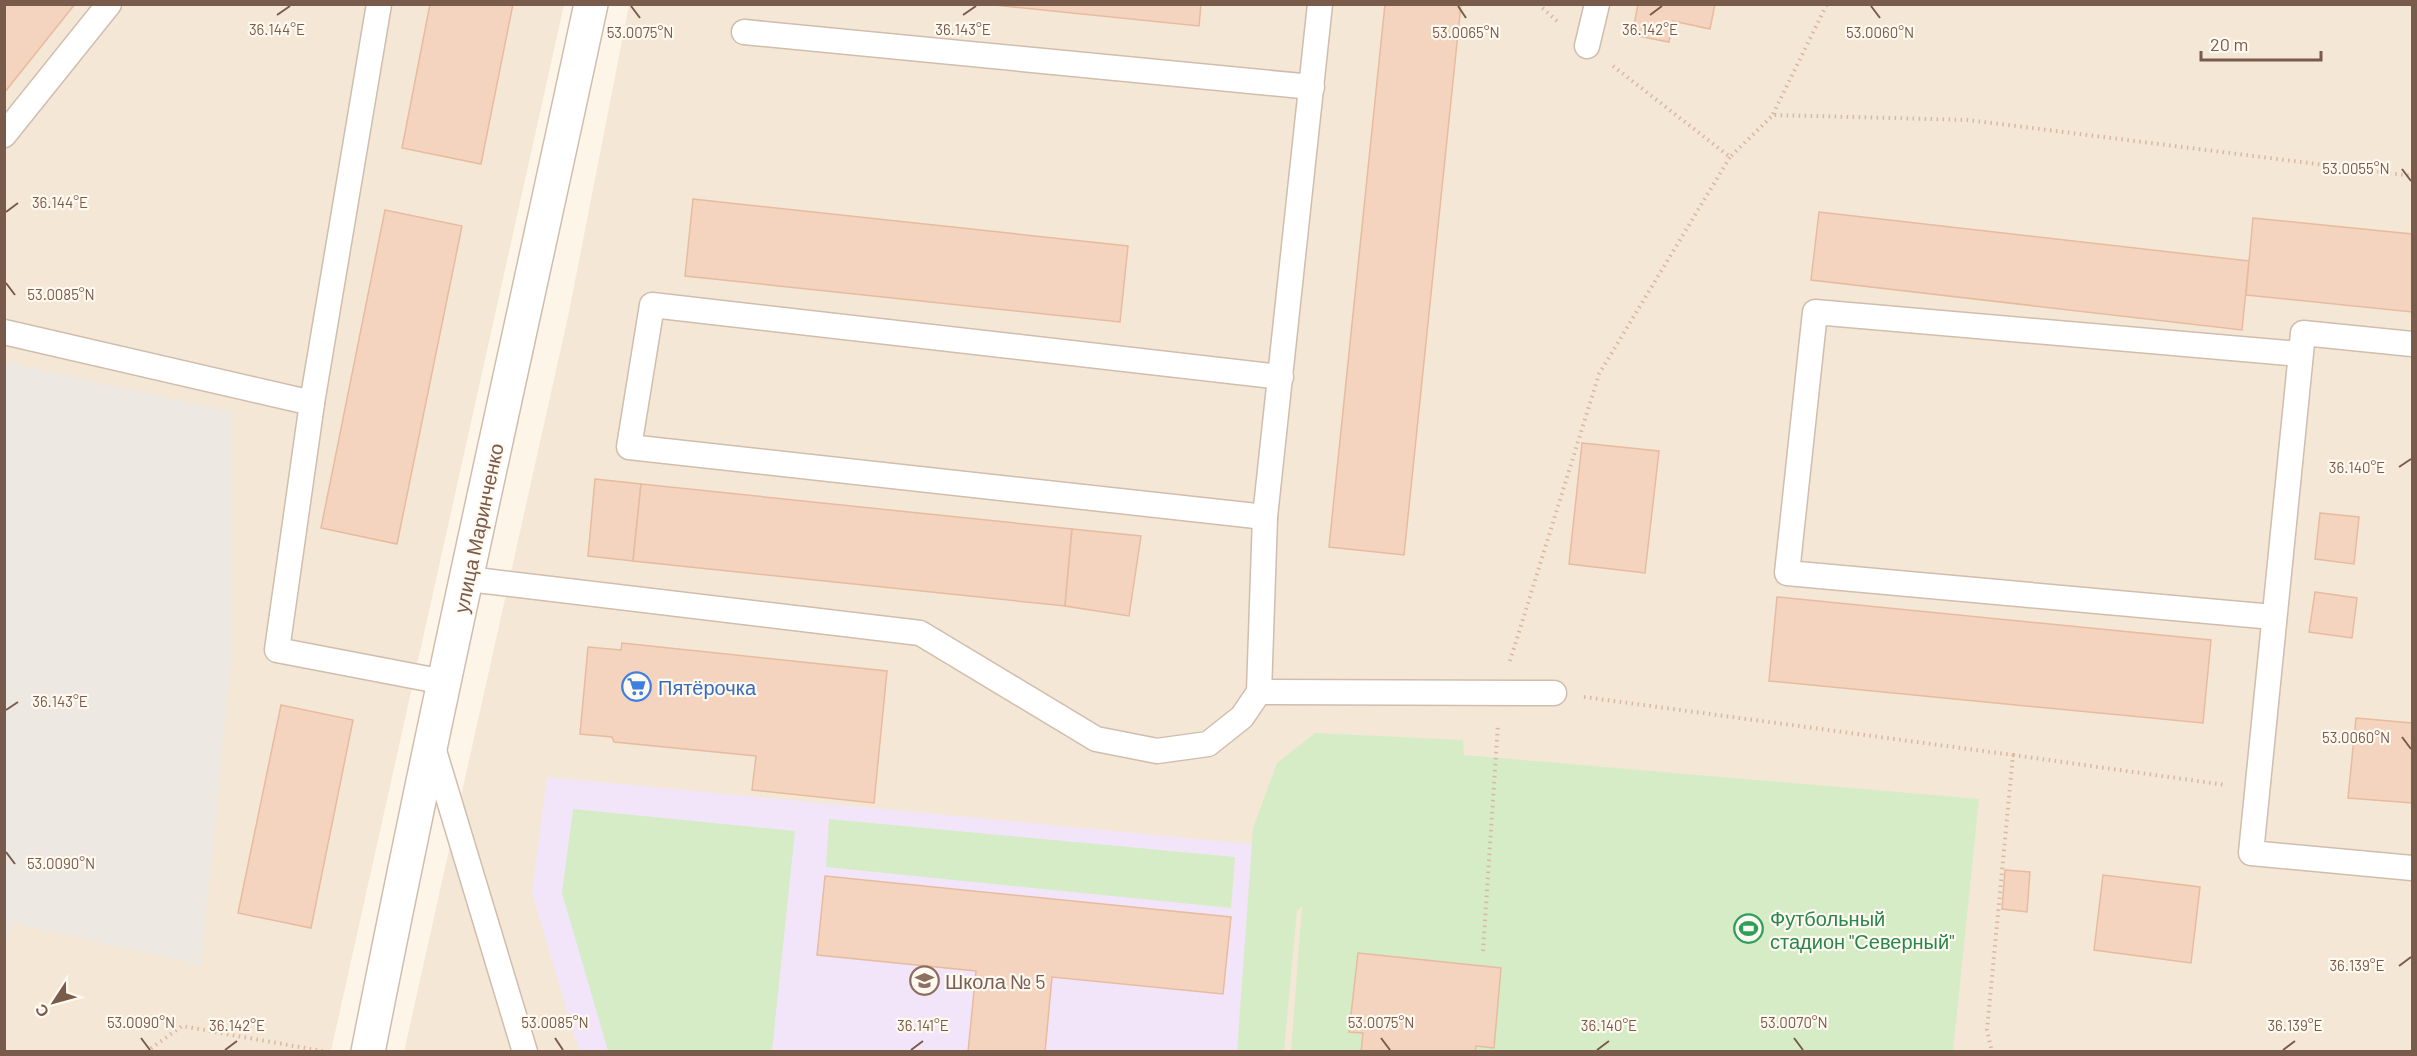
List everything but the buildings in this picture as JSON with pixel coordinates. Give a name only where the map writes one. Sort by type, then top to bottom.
[{"type":"street","name":"улица Маринченко","points":[[368,1052],[430,740],[468,579],[591,4]]},
{"type":"lane","points":[[4,135],[109,4]]},
{"type":"lane","points":[[379,4],[312,403],[277,650],[444,682]]},
{"type":"lane","points":[[468,579],[920,633],[1096,739],[1157,751],[1208,744],[1242,717],[1259,692],[1265,517],[1320,4]]},
{"type":"lane","points":[[1587,46],[1597,4]]},
{"type":"lane","points":[[744,32],[1311,87]]},
{"type":"lane","points":[[1265,517],[629,447],[652,305],[1281,376]]},
{"type":"lane","points":[[2272,617],[1787,573],[1815,312],[2300,354]]},
{"type":"lane","points":[[4,332],[312,403]]},
{"type":"lane","points":[[2412,344],[2302,333],[2272,617],[2251,853],[2412,868]]},
{"type":"lane","points":[[1259,692],[1554,693]]},
{"type":"lane","points":[[430,740],[525,1052]]},
{"type":"path","points":[[1483,951],[1500,692],[1599,374],[1730,157],[1773,115],[1827,4]]},
{"type":"path","points":[[1587,46],[1730,157]]},
{"type":"path","points":[[1773,115],[1968,120],[2412,176]]},
{"type":"path","points":[[1554,693],[2257,789]]},
{"type":"path","points":[[1992,1052],[1987,1030],[2013,755]]},
{"type":"path","points":[[146,1052],[182,1026],[327,1052]]},
{"type":"shaded area","points":[[5,5],[564,5],[331,1051],[5,1052]]},
{"type":"shaded area","points":[[629,5],[2412,5],[2412,1051],[404,1052],[569,312]]},
{"type":"shaded area","points":[[5,362],[231,412],[232,650],[201,965],[11,923],[5,950]]},
{"type":"shaded area","name":"Школа № 5","points":[[547,777],[1302,849],[1284,1051],[579,1051],[532,893]]},
{"type":"green space","points":[[1315,733],[1463,740],[1464,755],[1979,799],[1953,1051],[1291,1051],[1302,906],[1297,911],[1284,1051],[1237,1052],[1253,828],[1277,763]]},
{"type":"green space","points":[[573,809],[795,831],[772,1051],[608,1051],[562,893]]},
{"type":"green space","points":[[829,819],[1235,857],[1231,908],[826,867]]},
{"type":"place","name":"Пятёрочка","points":[[637,687]]},
{"type":"place","name":"Футбольный стадион \"Северный\"","points":[[1749,929]]},
{"type":"place","name":"Школа № 5","points":[[924,981]]}]
